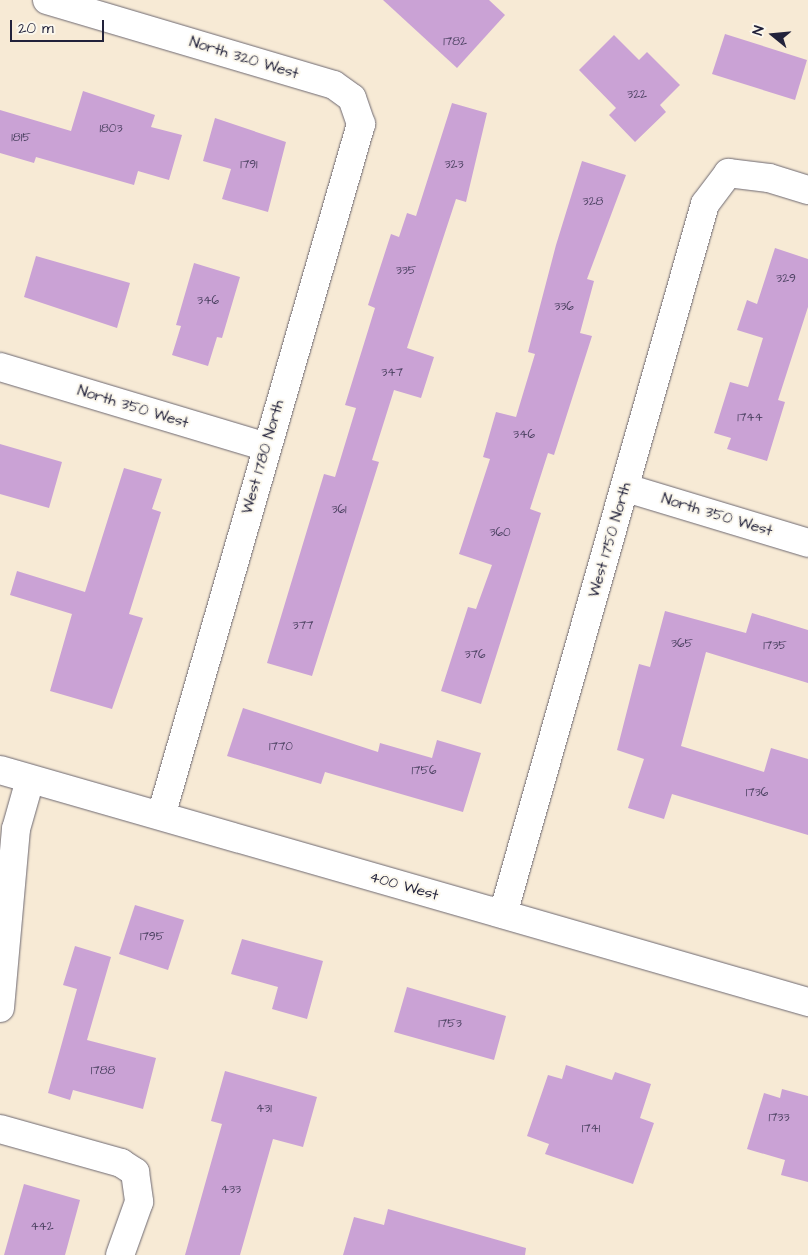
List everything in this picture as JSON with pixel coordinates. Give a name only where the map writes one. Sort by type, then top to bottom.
[{"type":"street","name":"North 320 West","points":[[47,0],[334,85],[352,98]]},
{"type":"street","name":"West 1780 North","points":[[161,816],[266,447],[358,145],[361,124],[352,98]]},
{"type":"street","name":"West 1750 North","points":[[503,914],[626,488],[705,204],[728,172],[756,175],[808,190]]},
{"type":"street","name":"North 350 West","points":[[0,367],[266,447]]},
{"type":"street","name":"North 350 West","points":[[626,488],[808,543]]},
{"type":"street","name":"400 West","points":[[0,770],[808,1002]]},
{"type":"street","points":[[0,1008],[16,829],[30,780]]},
{"type":"street","points":[[0,1130],[121,1163],[135,1172],[139,1185],[139,1202],[120,1255]]},
{"type":"building","points":[[383,0],[489,0],[505,15],[457,68]]},
{"type":"building","points":[[725,34],[807,60],[795,100],[712,74]]},
{"type":"building","points":[[614,35],[639,60],[647,52],[680,85],[660,105],[666,112],[635,142],[609,115],[616,108],[579,70]]},
{"type":"building","points":[[83,91],[155,115],[151,127],[182,135],[169,180],[138,171],[134,185],[36,157],[34,163],[0,153],[0,110],[71,131]]},
{"type":"building","points":[[452,103],[487,113],[466,202],[456,199],[407,348],[434,357],[421,398],[394,390],[372,460],[379,462],[312,676],[267,663],[324,474],[335,477],[356,408],[345,405],[375,308],[368,305],[391,234],[399,237],[407,213],[416,216]]},
{"type":"building","points":[[215,118],[286,142],[268,212],[222,199],[231,169],[203,161]]},
{"type":"building","points":[[582,161],[626,175],[587,279],[594,281],[580,333],[592,336],[554,455],[548,453],[530,509],[541,513],[481,704],[441,691],[468,607],[476,609],[492,565],[459,554],[490,459],[483,457],[496,412],[516,417],[535,354],[528,352],[556,245]]},
{"type":"building","points":[[775,248],[808,259],[808,307],[778,400],[785,402],[767,461],[727,449],[731,438],[714,433],[730,382],[748,387],[763,338],[737,330],[747,300],[757,304]]},
{"type":"building","points":[[36,256],[130,283],[117,328],[24,297]]},
{"type":"building","points":[[194,263],[240,277],[222,338],[217,337],[208,366],[172,355],[181,326],[176,325]]},
{"type":"building","points":[[0,444],[62,462],[49,508],[0,494]]},
{"type":"building","points":[[124,468],[162,479],[152,509],[161,512],[129,614],[143,618],[112,709],[50,691],[72,614],[10,595],[17,571],[85,592]]},
{"type":"building","points":[[665,611],[746,633],[752,613],[808,630],[808,683],[706,652],[681,746],[764,772],[771,748],[808,759],[808,835],[672,794],[664,819],[628,808],[644,759],[617,750],[639,664],[650,667]]},
{"type":"building","points":[[243,708],[378,752],[380,743],[432,758],[437,740],[481,753],[463,812],[325,772],[321,784],[227,756]]},
{"type":"building","points":[[135,905],[184,920],[168,970],[119,954]]},
{"type":"building","points":[[242,939],[323,961],[307,1019],[272,1009],[278,987],[231,974]]},
{"type":"building","points":[[75,946],[111,957],[87,1040],[156,1058],[143,1109],[73,1090],[70,1100],[48,1093],[77,989],[63,985]]},
{"type":"building","points":[[407,987],[506,1016],[494,1060],[394,1032]]},
{"type":"building","points":[[566,1065],[612,1080],[615,1072],[651,1084],[640,1118],[654,1123],[633,1184],[545,1154],[549,1144],[527,1136],[548,1075],[562,1079]]},
{"type":"building","points":[[225,1071],[317,1097],[303,1147],[273,1139],[240,1255],[185,1255],[222,1124],[211,1121]]},
{"type":"building","points":[[782,1089],[808,1096],[808,1182],[781,1175],[785,1160],[747,1149],[764,1093],[780,1098]]},
{"type":"building","points":[[24,1184],[80,1200],[65,1255],[4,1255]]},
{"type":"building","points":[[388,1209],[526,1248],[525,1255],[343,1255],[354,1217],[384,1225]]}]
